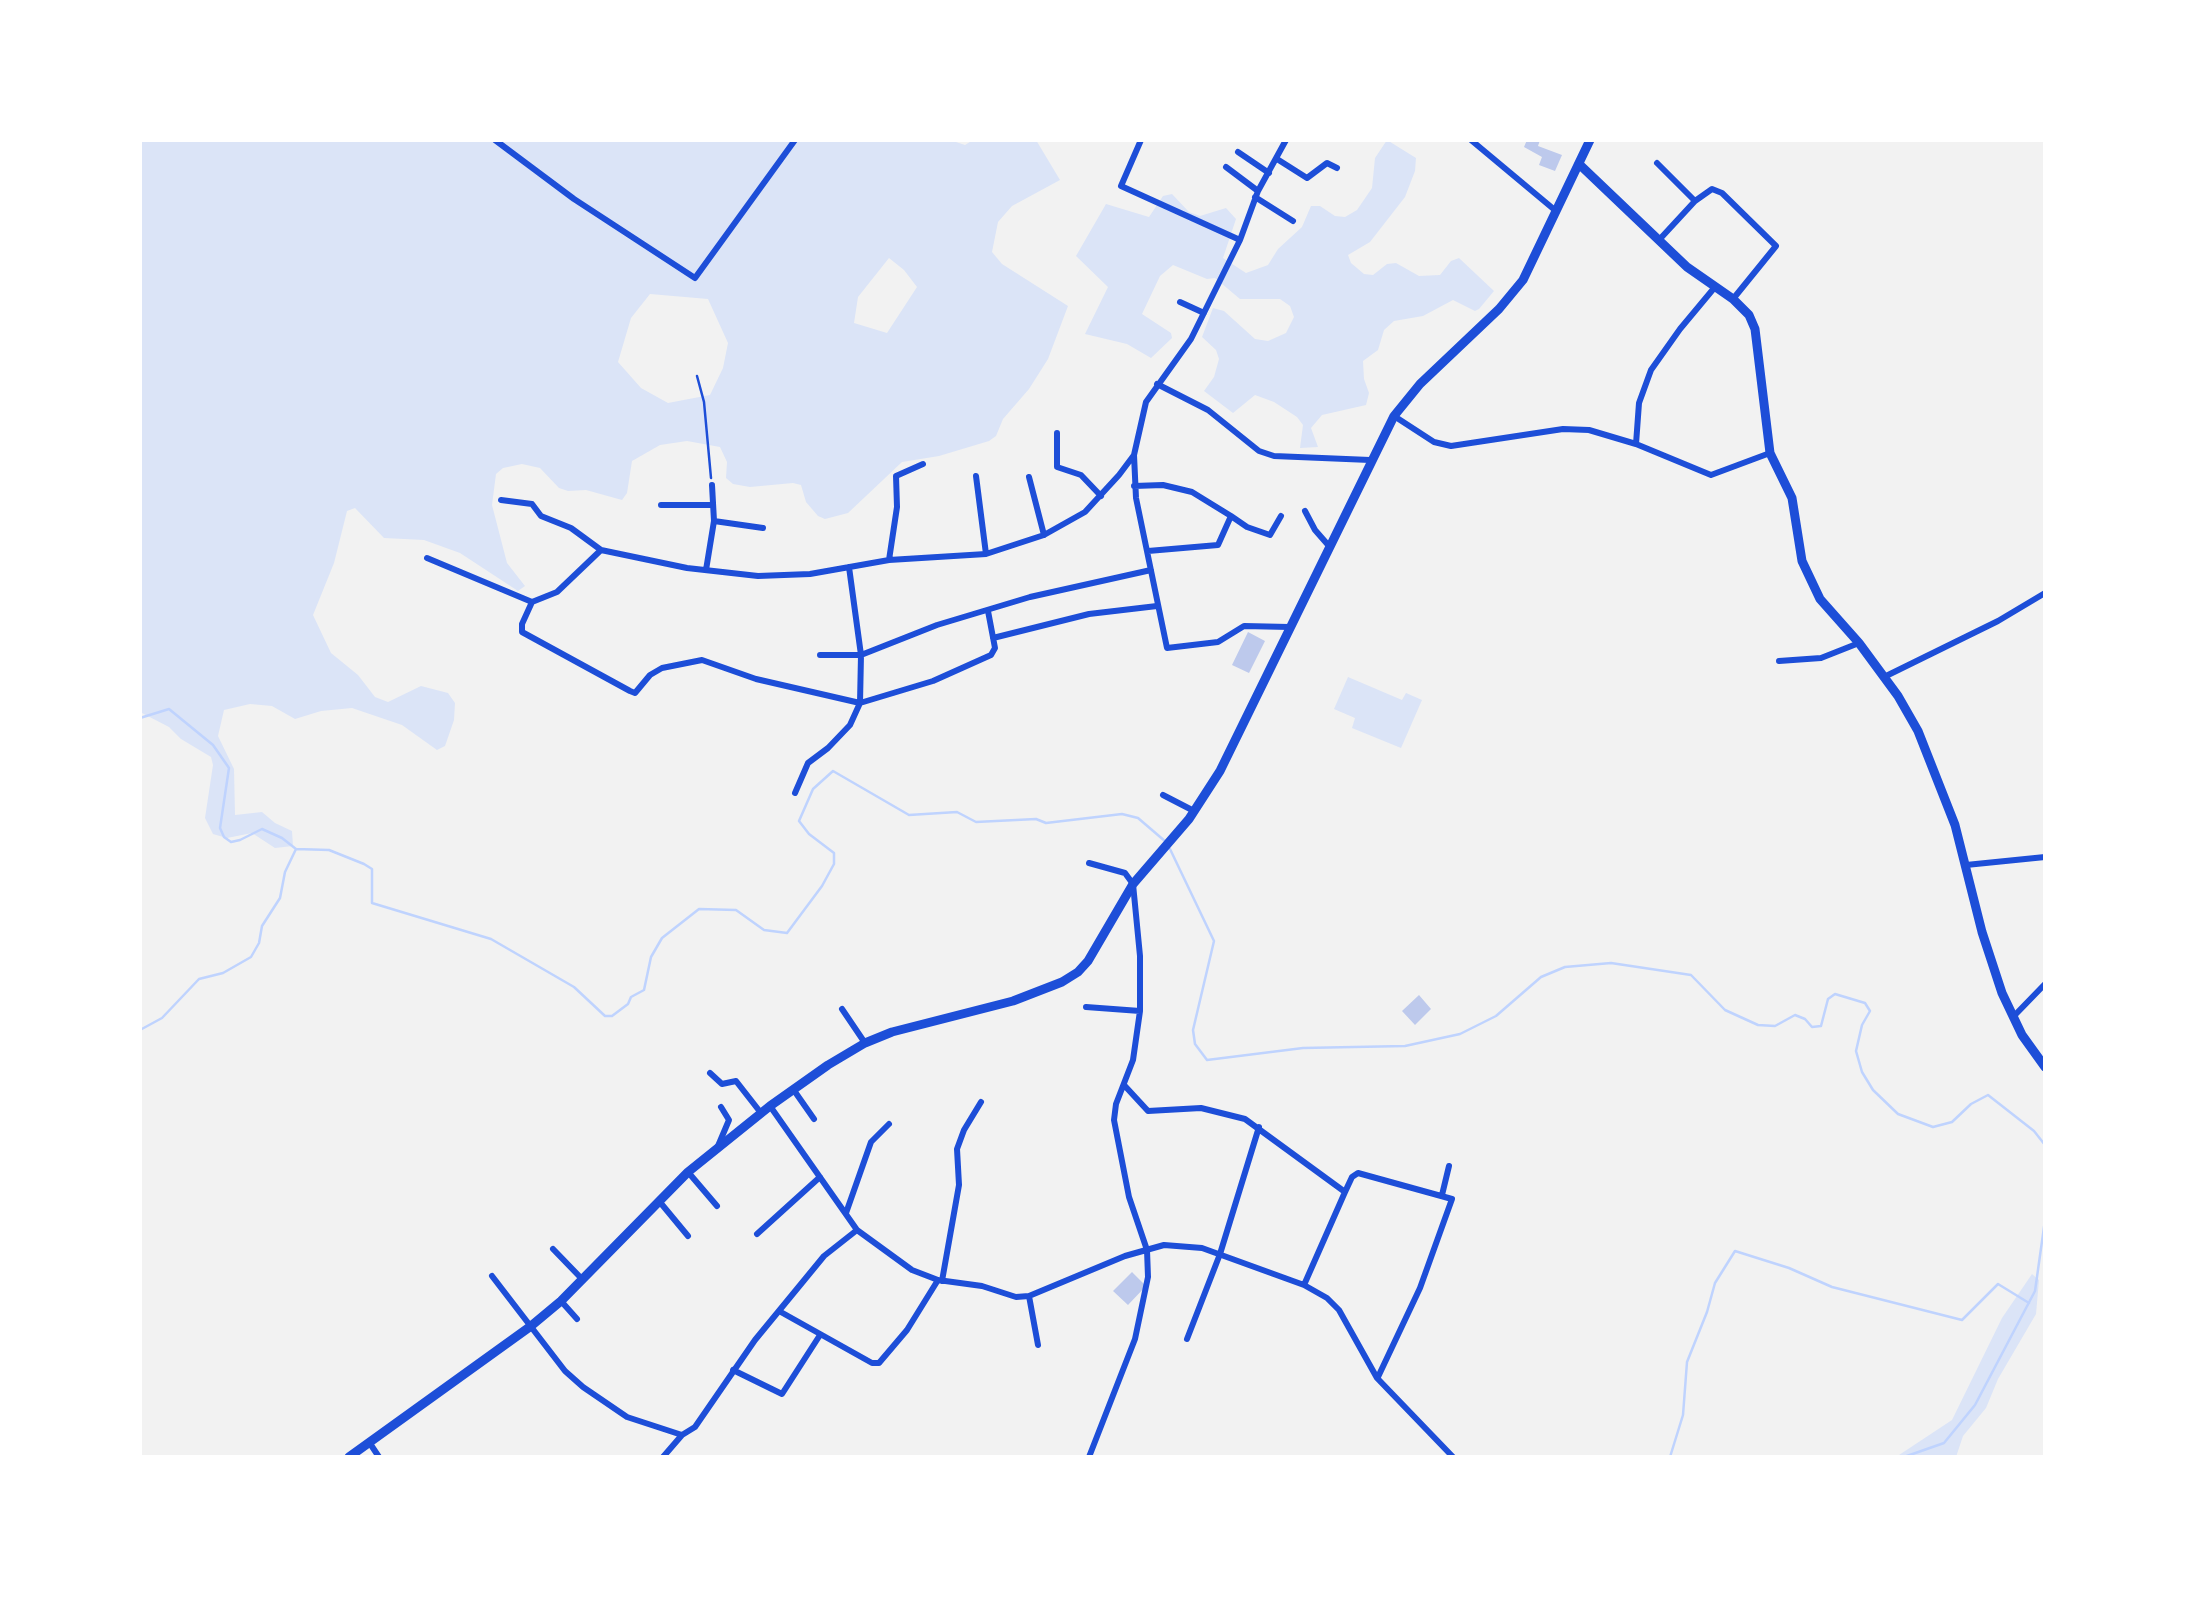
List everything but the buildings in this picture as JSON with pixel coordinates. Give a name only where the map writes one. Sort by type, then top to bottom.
[{"type":"main road","points":[[349,1457],[531,1326],[561,1301],[688,1172],[793,1089],[865,1043],[1013,1001],[1070,978],[1088,960],[1133,884],[1195,812],[1229,753],[1394,416],[1420,384],[1512,294],[1530,270],[1590,140]]},
{"type":"main road","points":[[1579,164],[1687,267],[1749,315],[1755,329],[1770,453],[1788,486],[1802,561],[1820,599],[1884,676],[1918,731],[1955,825],[1982,932],[2012,1018],[2045,1067]]},
{"type":"street","points":[[494,140],[574,199],[695,278],[794,140]]},
{"type":"street","points":[[1142,140],[1121,186],[1240,240]]},
{"type":"street","points":[[1286,140],[1256,194],[1240,240],[1191,339],[1146,402],[1134,455],[1134,486],[1167,648],[1218,642],[1244,626],[1288,627]]},
{"type":"street","points":[[1470,140],[1557,212]]},
{"type":"street","points":[[1238,152],[1268,172]]},
{"type":"street","points":[[1276,158],[1308,178],[1327,163],[1337,168]]},
{"type":"street","points":[[1657,163],[1695,200]]},
{"type":"street","points":[[1226,167],[1293,221]]},
{"type":"street","points":[[1659,240],[1695,200],[1712,189],[1718,190],[1775,245],[1733,299]]},
{"type":"street","points":[[1636,444],[1640,403],[1651,370],[1715,287]]},
{"type":"street","points":[[1180,302],[1204,313]]},
{"type":"street","points":[[1157,384],[1208,410],[1259,450],[1274,456],[1370,460]]},
{"type":"street","points":[[1394,416],[1434,442],[1451,446],[1576,428],[1636,444],[1711,475],[1770,453]]},
{"type":"street","points":[[1057,434],[1057,468],[1081,476],[1100,496]]},
{"type":"street","points":[[501,500],[532,504],[541,516],[570,528],[600,550],[758,576],[810,574],[889,560],[986,554],[1044,535],[1084,512],[1134,455]]},
{"type":"street","points":[[889,560],[896,476],[924,464]]},
{"type":"street","points":[[976,476],[986,554]]},
{"type":"street","points":[[1029,477],[1044,535]]},
{"type":"street","points":[[706,570],[714,521],[712,485]]},
{"type":"street","points":[[1134,486],[1162,485],[1192,492],[1248,527],[1269,535],[1281,516]]},
{"type":"street","points":[[661,505],[713,506]]},
{"type":"street","points":[[1305,511],[1329,546]]},
{"type":"street","points":[[1148,551],[1218,545],[1232,516]]},
{"type":"street","points":[[714,521],[762,528]]},
{"type":"street","points":[[600,550],[557,592],[532,602],[522,632],[635,693],[650,675],[662,668],[702,660],[756,679],[860,703],[933,680],[990,656],[995,648],[988,611]]},
{"type":"street","points":[[427,558],[532,602]]},
{"type":"street","points":[[795,793],[808,763],[850,725],[860,703],[861,655],[848,567]]},
{"type":"street","points":[[820,654],[861,655],[937,626],[1068,587],[1151,570]]},
{"type":"street","points":[[1884,676],[1998,621],[2045,592]]},
{"type":"street","points":[[993,638],[1090,614],[1157,606]]},
{"type":"street","points":[[1779,661],[1821,658],[1859,643]]},
{"type":"street","points":[[1164,794],[1195,812]]},
{"type":"street","points":[[1966,865],[2045,857]]},
{"type":"street","points":[[1089,863],[1125,873],[1133,884],[1140,956],[1140,1012],[1133,1060],[1116,1104],[1115,1133],[1129,1198],[1147,1250],[1148,1277],[1143,1311],[1123,1374],[1089,1457]]},
{"type":"street","points":[[2012,1018],[2045,984]]},
{"type":"street","points":[[1086,1007],[1140,1012]]},
{"type":"street","points":[[842,1009],[865,1043]]},
{"type":"street","points":[[710,1073],[722,1084],[736,1081],[766,1109],[857,1230],[912,1270],[940,1281],[982,1286],[1016,1297],[1029,1296],[1101,1265],[1164,1245],[1202,1248],[1304,1286],[1327,1298],[1339,1310],[1377,1378],[1453,1457]]},
{"type":"street","points":[[1123,1084],[1148,1111],[1219,1110],[1245,1118],[1345,1192]]},
{"type":"street","points":[[793,1089],[814,1119]]},
{"type":"street","points":[[779,1311],[872,1363],[879,1363],[940,1281],[959,1185],[957,1149],[981,1102]]},
{"type":"street","points":[[717,1147],[729,1120],[721,1107]]},
{"type":"street","points":[[846,1213],[872,1142],[889,1124]]},
{"type":"street","points":[[1187,1339],[1220,1254],[1259,1127]]},
{"type":"street","points":[[1442,1195],[1450,1166]]},
{"type":"street","points":[[688,1172],[717,1206]]},
{"type":"street","points":[[1304,1286],[1352,1177],[1358,1172],[1442,1195],[1453,1203],[1420,1288],[1377,1378]]},
{"type":"street","points":[[756,1234],[820,1177]]},
{"type":"street","points":[[658,1200],[688,1236]]},
{"type":"street","points":[[663,1457],[694,1427],[733,1370],[824,1256],[857,1230]]},
{"type":"street","points":[[552,1250],[582,1279]]},
{"type":"street","points":[[492,1276],[564,1371],[610,1408],[682,1435]]},
{"type":"street","points":[[1029,1296],[1038,1345]]},
{"type":"street","points":[[561,1301],[578,1319]]},
{"type":"street","points":[[733,1370],[782,1394],[820,1335]]},
{"type":"street","points":[[369,1442],[379,1457]]},
{"type":"path","points":[[697,376],[704,402],[712,485]]},
{"type":"shaded area","points":[[140,140],[950,140],[965,145],[973,140],[1036,140],[1060,180],[1012,206],[998,222],[992,252],[1002,264],[1068,306],[1048,359],[989,441],[902,462],[848,513],[825,519],[806,502],[801,485],[733,484],[726,478],[727,462],[720,447],[687,441],[660,445],[632,461],[627,493],[622,500],[586,490],[559,488],[540,468],[522,464],[503,468],[496,474],[492,505],[507,563],[525,586],[518,591],[460,553],[424,540],[384,538],[355,508],[347,511],[334,563],[313,615],[331,653],[358,675],[375,697],[388,702],[421,686],[448,693],[455,703],[454,720],[445,746],[437,750],[402,725],[352,708],[295,719],[272,706],[250,704],[224,710],[218,736],[234,769],[235,815],[262,812],[292,831],[293,846],[275,848],[252,833],[227,838],[213,834],[205,818],[211,757],[140,712]],"holes":[[[889,258],[917,287],[887,333],[854,323],[858,297]],[[650,294],[708,299],[728,343],[723,368],[710,395],[668,403],[641,388],[618,362],[631,318]]]},
{"type":"shaded area","points":[[1387,140],[1416,158],[1415,171],[1405,197],[1370,242],[1348,255],[1351,263],[1364,274],[1373,275],[1387,264],[1396,263],[1419,276],[1440,275],[1451,261],[1459,258],[1494,291],[1475,311],[1453,300],[1423,316],[1394,321],[1384,330],[1378,350],[1363,361],[1369,393],[1366,405],[1322,415],[1311,428],[1318,447],[1300,448],[1303,425],[1274,402],[1255,395],[1233,413],[1204,391],[1214,377],[1219,359],[1216,350],[1202,337],[1213,308],[1224,311],[1255,339],[1268,341],[1286,333],[1294,317],[1290,306],[1280,299],[1240,299],[1215,278],[1207,279],[1173,265],[1160,276],[1142,314],[1171,333],[1172,338],[1151,358],[1127,344],[1085,334],[1108,287],[1076,256],[1106,204],[1149,217],[1163,196],[1172,194],[1189,212],[1200,216],[1226,208],[1236,219],[1223,258],[1246,273],[1268,265],[1278,249],[1302,227],[1311,206],[1345,217],[1357,210],[1372,188],[1375,158]]},
{"type":"shaded area","points":[[1348,677],[1402,700],[1406,693],[1422,700],[1401,748],[1352,728],[1355,718],[1334,709]]},
{"type":"shaded area","points":[[2032,1274],[2039,1280],[2036,1314],[1998,1379],[1986,1408],[1963,1436],[1956,1457],[1896,1457],[1952,1420],[2002,1318]]},
{"type":"waterway","points":[[140,718],[169,709],[213,745],[229,768],[220,828],[224,837],[231,842],[262,829],[296,849]]},
{"type":"waterway","points":[[140,1030],[162,1018],[199,979],[223,973],[251,957],[262,926],[280,898],[285,872],[296,849],[329,850],[364,864],[372,869],[372,903],[491,939],[574,987],[605,1016],[612,1016],[644,990],[651,957],[662,938],[699,909],[736,910],[764,930],[787,933],[834,864],[834,853],[799,821],[813,789],[833,771],[909,815],[957,812],[976,822],[1036,819],[1046,823],[1122,814],[1138,818],[1166,842]]},
{"type":"waterway","points":[[1170,849],[1214,941],[1193,1030],[1195,1044],[1207,1060],[1303,1048],[1405,1046],[1460,1034],[1496,1016],[1541,977],[1565,967],[1611,963],[1691,975],[1725,1010],[1758,1025],[1775,1026],[1795,1015],[1812,1027],[1821,1026],[1828,999],[1835,994],[1865,1003],[1870,1011],[1856,1051],[1862,1072],[1873,1090],[1898,1114],[1933,1127],[1952,1122],[1988,1095],[2034,1131],[2045,1145]]},
{"type":"waterway","points":[[2045,1164],[2045,1198]]},
{"type":"waterway","points":[[1904,1457],[1944,1443],[1975,1405],[2035,1291],[2045,1220]]},
{"type":"waterway","points":[[1670,1457],[1683,1415],[1687,1362],[1715,1283],[1735,1251],[1832,1287],[1962,1320],[1998,1284],[2029,1303]]}]
